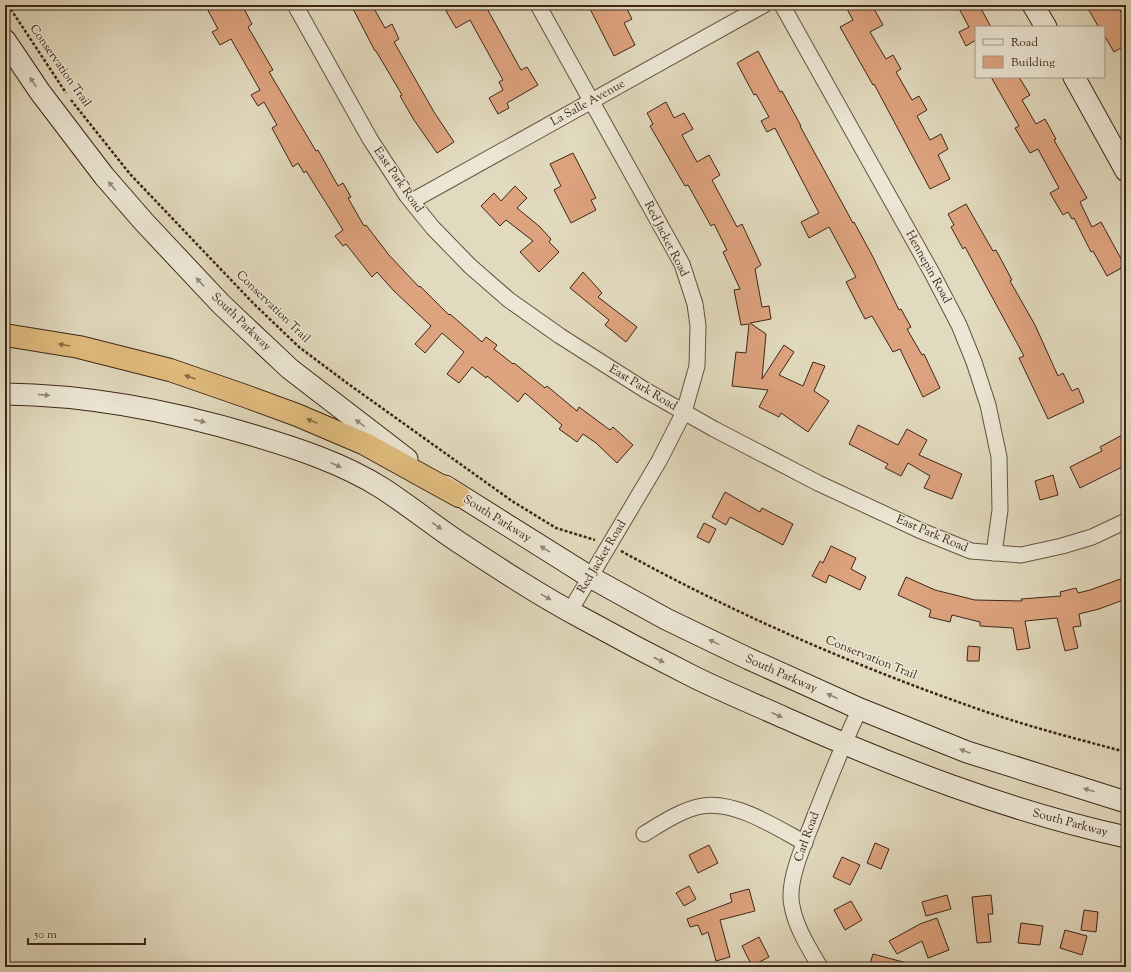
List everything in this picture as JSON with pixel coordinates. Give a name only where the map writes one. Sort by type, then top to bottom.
[{"type":"highway","points":[[5,335],[79,347],[170,370],[248,396],[365,444],[459,496]]},
{"type":"main road","points":[[1033,5],[1045,26]]},
{"type":"main road","name":"South Parkway","points":[[5,40],[40,92],[104,176],[144,222],[221,304],[290,369],[393,449],[459,496],[590,577],[666,619],[728,649],[860,709],[967,752],[1126,802]]},
{"type":"main road","points":[[1075,78],[1126,171]]},
{"type":"main road","name":"South Parkway","points":[[5,394],[46,395],[104,401],[149,409],[237,431],[278,443],[323,459],[381,488],[458,541],[570,611],[700,680],[843,744],[920,775],[1001,803],[1068,823],[1126,837]]},
{"type":"street","name":"East Park Road","points":[[295,5],[370,139],[391,173],[434,228],[470,266],[509,300],[560,336],[645,390],[714,430],[818,483],[919,530],[971,551],[1021,555],[1062,546],[1092,537],[1126,521]]},
{"type":"street","name":"Red Jacket Road","points":[[538,5],[682,264],[695,304],[698,326],[697,366],[684,412],[659,461],[570,611]]},
{"type":"street","name":"La Salle Avenue","points":[[412,201],[764,5]]},
{"type":"street","name":"Hennepin Road","points":[[782,5],[932,273],[959,325],[974,362],[988,405],[999,457],[1000,510],[994,553]]},
{"type":"street","name":"Carl Road","points":[[820,967],[795,918],[791,892],[793,878],[843,744],[860,709]]},
{"type":"street","points":[[644,834],[682,812],[701,806],[712,805],[721,806],[754,816],[805,843]]},
{"type":"path","name":"Conservation Trail","points":[[8,5],[66,95],[130,174],[254,303],[299,347],[512,501],[556,528],[597,541]]},
{"type":"path","name":"Conservation Trail","points":[[621,550],[709,597],[781,631],[876,671],[979,710],[1078,740],[1126,752]]},
{"type":"building","points":[[205,5],[242,5],[252,24],[248,27],[273,70],[269,72],[316,151],[318,150],[338,186],[343,183],[351,197],[348,198],[364,226],[366,225],[389,255],[419,287],[420,286],[449,315],[450,314],[482,342],[486,337],[497,345],[494,349],[545,388],[547,386],[577,411],[579,407],[610,430],[613,427],[633,445],[617,463],[596,443],[583,434],[577,442],[559,429],[562,425],[525,393],[518,402],[487,376],[486,378],[472,367],[459,383],[447,374],[464,352],[442,333],[425,353],[415,344],[431,326],[394,291],[377,272],[372,277],[346,244],[343,246],[335,236],[343,230],[306,171],[304,173],[298,163],[293,167],[272,128],[277,125],[264,102],[258,106],[251,95],[260,90],[231,39],[220,45],[212,32],[218,29]]},
{"type":"building","points":[[351,5],[372,5],[385,28],[392,24],[399,39],[394,42],[434,112],[454,142],[437,153],[414,120],[400,96],[402,95],[375,51]]},
{"type":"building","points":[[456,5],[485,5],[521,70],[527,67],[538,85],[507,103],[509,108],[498,114],[489,98],[503,90],[499,82],[503,80],[470,20],[456,28],[446,11]]},
{"type":"building","points":[[588,5],[625,5],[632,19],[624,23],[635,45],[614,56]]},
{"type":"building","points":[[854,5],[872,5],[883,25],[870,32],[886,59],[893,55],[901,69],[896,72],[912,100],[919,96],[927,110],[917,116],[930,140],[941,134],[948,149],[938,155],[950,179],[930,189],[874,84],[873,85],[840,27],[853,20],[847,9]]},
{"type":"building","points":[[957,5],[979,5],[990,26],[975,26],[975,41],[966,46],[959,32],[969,27]]},
{"type":"building","points":[[1086,5],[1117,5],[1126,21],[1126,45],[1114,52],[1105,37],[1105,26],[1098,26]]},
{"type":"building","points":[[758,51],[780,92],[782,91],[853,223],[854,222],[899,310],[901,309],[911,327],[907,329],[922,355],[924,354],[940,388],[923,397],[900,349],[893,352],[872,316],[865,319],[846,282],[856,277],[829,227],[809,238],[801,222],[819,213],[775,128],[767,132],[761,121],[769,117],[756,94],[754,95],[737,63]]},
{"type":"building","points":[[992,78],[1020,78],[1030,95],[1022,100],[1036,124],[1045,119],[1056,139],[1054,140],[1087,198],[1080,202],[1092,227],[1101,222],[1125,266],[1107,276],[1093,251],[1091,252],[1074,218],[1072,219],[1068,212],[1063,215],[1050,193],[1059,188],[1038,149],[1030,153],[1015,128],[1019,126]]},
{"type":"building","points":[[666,102],[674,118],[684,113],[693,129],[682,135],[697,162],[709,155],[720,175],[712,180],[737,227],[742,224],[761,265],[755,269],[762,307],[769,306],[771,319],[750,323],[766,334],[762,379],[784,345],[794,352],[779,375],[803,386],[813,362],[825,366],[814,391],[829,401],[808,432],[781,413],[779,417],[759,407],[768,390],[732,386],[736,352],[746,353],[749,324],[741,325],[734,290],[740,289],[723,252],[727,250],[714,224],[711,226],[688,185],[685,186],[650,126],[653,124],[647,113]]},
{"type":"building","points":[[573,153],[596,198],[591,200],[596,210],[571,223],[554,190],[561,186],[550,164]]},
{"type":"building","points":[[515,186],[527,198],[517,208],[539,226],[551,239],[549,242],[559,252],[539,272],[520,252],[533,241],[506,220],[500,226],[481,206],[494,193],[501,201]]},
{"type":"building","points":[[966,204],[993,251],[996,250],[1012,280],[1010,281],[1035,325],[1058,376],[1063,373],[1072,391],[1078,388],[1084,402],[1048,419],[1019,358],[1024,356],[965,247],[963,249],[951,227],[954,225],[948,214]]},
{"type":"building","points":[[583,272],[602,293],[598,297],[637,327],[626,342],[605,325],[609,320],[570,288]]},
{"type":"building","points":[[858,425],[898,445],[907,429],[927,440],[919,455],[962,474],[952,499],[924,488],[930,476],[908,463],[901,476],[885,468],[888,464],[849,444]]},
{"type":"building","points":[[1126,433],[1126,465],[1080,488],[1070,467],[1102,451],[1100,447]]},
{"type":"building","points":[[1053,475],[1058,495],[1040,500],[1035,481]]},
{"type":"building","points":[[725,492],[760,512],[762,508],[793,524],[783,545],[730,517],[726,525],[712,517]]},
{"type":"building","points":[[704,523],[716,529],[709,543],[697,537]]},
{"type":"building","points":[[831,546],[856,558],[851,569],[866,577],[860,590],[829,575],[826,583],[812,576],[820,561],[823,563]]},
{"type":"building","points":[[906,577],[935,590],[975,600],[1022,601],[1021,599],[1061,596],[1060,592],[1076,588],[1078,593],[1126,577],[1126,599],[1099,609],[1079,614],[1081,626],[1073,627],[1078,648],[1065,651],[1057,618],[1025,621],[1030,648],[1017,650],[1013,628],[980,626],[980,622],[952,615],[950,622],[929,617],[931,610],[898,595]]},
{"type":"building","points":[[968,646],[980,647],[979,661],[967,661]]},
{"type":"building","points":[[875,843],[889,849],[881,869],[867,863]]},
{"type":"building","points":[[709,845],[718,863],[698,873],[689,855]]},
{"type":"building","points":[[842,857],[860,865],[850,885],[833,877]]},
{"type":"building","points":[[689,886],[696,899],[684,906],[676,893]]},
{"type":"building","points":[[749,889],[755,911],[720,920],[730,957],[716,961],[708,932],[702,935],[698,925],[690,927],[687,919],[732,902],[730,894]]},
{"type":"building","points":[[947,895],[951,909],[926,916],[922,902]]},
{"type":"building","points":[[991,895],[993,914],[988,914],[991,942],[977,943],[972,897]]},
{"type":"building","points":[[851,901],[862,920],[845,930],[834,910]]},
{"type":"building","points":[[1084,910],[1098,912],[1096,932],[1081,930]]},
{"type":"building","points":[[937,918],[949,950],[928,958],[922,941],[897,954],[889,941],[920,924]]},
{"type":"building","points":[[1021,923],[1043,926],[1040,945],[1018,943]]},
{"type":"building","points":[[1065,930],[1087,936],[1082,955],[1060,948]]},
{"type":"building","points":[[759,937],[769,957],[752,966],[742,946]]},
{"type":"building","points":[[873,954],[907,963],[906,967],[869,967]]}]
